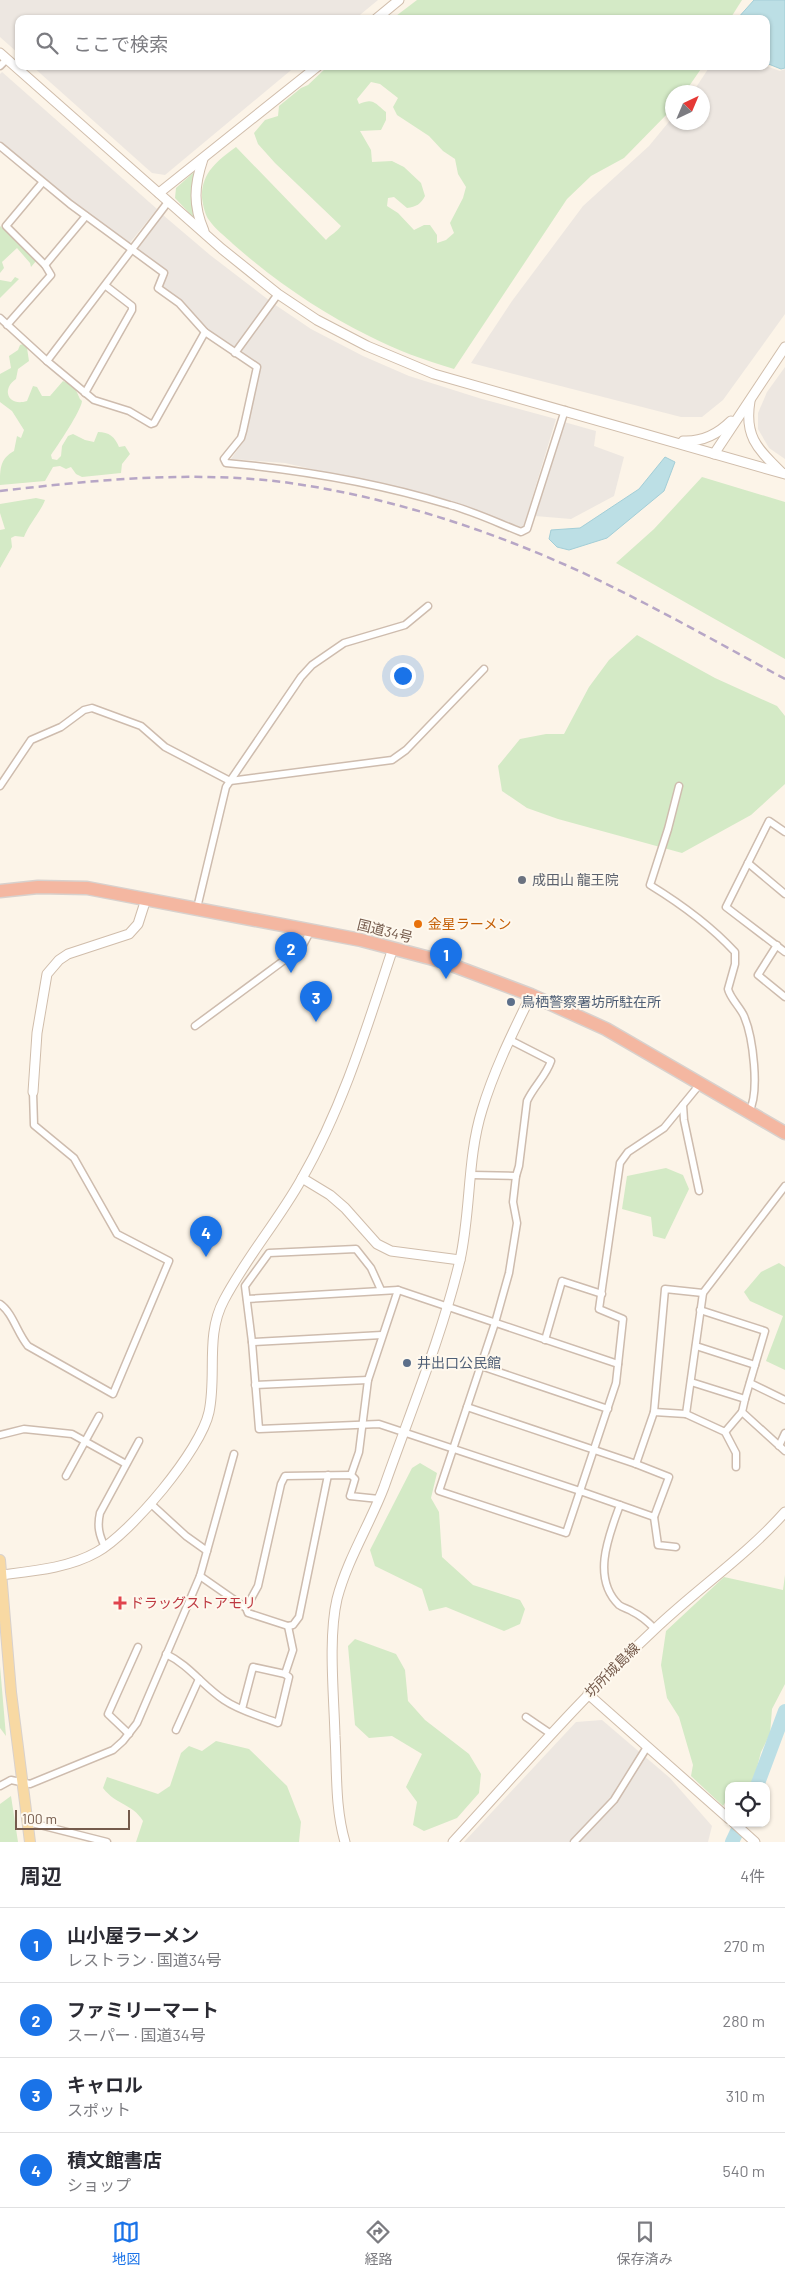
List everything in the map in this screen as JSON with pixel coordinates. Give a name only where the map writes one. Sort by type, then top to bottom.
[{"type":"highway","name":"国道34号","points":[[0,891],[38,887],[87,888],[311,930],[393,948],[441,961],[531,995],[606,1029],[785,1133]]},
{"type":"main road","points":[[0,1560],[11,1692],[24,1781],[30,1842]]},
{"type":"street","points":[[381,15],[399,0]]},
{"type":"street","points":[[0,66],[3,56],[15,67]]},
{"type":"street","points":[[19,70],[168,202],[278,294],[317,320],[367,346],[434,374],[784,474]]},
{"type":"street","points":[[159,193],[313,70]]},
{"type":"street","points":[[0,146],[42,183],[164,273],[158,288],[179,303],[205,332],[257,367],[243,431],[224,462],[282,468],[379,487],[451,505],[522,532],[526,529],[565,410]]},
{"type":"street","points":[[203,159],[196,178],[195,194],[196,208],[205,233]]},
{"type":"street","points":[[7,325],[52,275],[45,265],[6,226],[42,183]]},
{"type":"street","points":[[47,361],[106,286],[168,202]]},
{"type":"street","points":[[45,265],[86,216]]},
{"type":"street","points":[[85,393],[132,310],[132,306],[106,286]]},
{"type":"street","points":[[235,352],[278,294]]},
{"type":"street","points":[[0,318],[47,361],[94,400],[128,411],[151,424],[154,423],[205,332]]},
{"type":"street","points":[[714,454],[785,347]]},
{"type":"street","points":[[750,399],[748,415],[754,440],[758,448],[784,474]]},
{"type":"street","points":[[672,441],[689,442],[706,438],[722,430],[743,409]]},
{"type":"street","points":[[197,908],[223,795],[230,780],[312,664],[344,643],[405,624],[428,606]]},
{"type":"street","points":[[0,786],[31,740],[61,727],[84,710],[92,708],[141,726],[165,747],[230,780],[366,764],[396,758],[484,669]]},
{"type":"street","points":[[679,786],[650,884],[682,904],[723,939],[735,952],[735,964],[728,989],[738,1004],[750,1032],[754,1083],[752,1106],[749,1112]]},
{"type":"street","points":[[785,832],[769,821],[726,907],[785,952]]},
{"type":"street","points":[[748,864],[785,894]]},
{"type":"street","points":[[0,1304],[7,1310],[20,1336],[28,1346],[113,1394],[169,1261],[117,1234],[74,1158],[34,1126],[33,1092],[37,1033],[47,974],[59,960],[68,954],[129,934],[138,924],[146,899]]},
{"type":"street","points":[[195,1026],[302,947],[311,930]]},
{"type":"street","points":[[777,945],[758,975],[785,997]]},
{"type":"street","points":[[1,1576],[68,1564],[96,1553],[115,1540],[150,1503],[191,1454],[204,1432],[212,1399],[214,1327],[223,1301],[282,1212],[302,1178],[357,1060],[393,948]]},
{"type":"street","points":[[345,1842],[338,1806],[332,1670],[334,1620],[337,1599],[352,1559],[379,1499],[447,1307],[460,1260],[482,1111],[510,1040],[531,995]]},
{"type":"street","points":[[510,1040],[551,1061],[548,1070],[534,1088],[528,1101],[520,1166],[516,1176],[513,1202],[517,1223],[515,1242],[503,1298],[439,1491],[566,1533],[616,1383],[623,1319],[600,1310],[620,1163],[628,1152],[664,1128],[700,1084]]},
{"type":"street","points":[[683,1105],[684,1120],[699,1191]]},
{"type":"street","points":[[472,1175],[516,1176]]},
{"type":"street","points":[[302,1178],[335,1200],[377,1244],[390,1251],[460,1260]]},
{"type":"street","points":[[686,1414],[702,1293],[785,1186]]},
{"type":"street","points":[[381,1290],[371,1268],[356,1249],[269,1253],[245,1286],[252,1342],[258,1429],[379,1424],[654,1517]]},
{"type":"street","points":[[545,1340],[562,1281],[602,1294]]},
{"type":"street","points":[[636,1464],[654,1412],[664,1289],[702,1293]]},
{"type":"street","points":[[247,1299],[398,1290],[618,1364]]},
{"type":"street","points":[[351,1474],[359,1452],[368,1380],[398,1290]]},
{"type":"street","points":[[700,1310],[765,1331],[742,1412],[725,1432]]},
{"type":"street","points":[[252,1342],[382,1336]]},
{"type":"street","points":[[696,1346],[755,1365]]},
{"type":"street","points":[[481,1366],[608,1409]]},
{"type":"street","points":[[255,1385],[368,1380]]},
{"type":"street","points":[[691,1382],[745,1399]]},
{"type":"street","points":[[750,1383],[785,1400]]},
{"type":"street","points":[[467,1407],[669,1477],[654,1517],[658,1546],[676,1547]]},
{"type":"street","points":[[654,1412],[686,1414],[725,1432],[736,1453],[736,1467]]},
{"type":"street","points":[[742,1412],[785,1452]]},
{"type":"street","points":[[66,1476],[99,1416]]},
{"type":"street","points":[[0,1435],[24,1430],[72,1434],[126,1464]]},
{"type":"street","points":[[779,1446],[785,1432]]},
{"type":"street","points":[[105,1547],[100,1536],[98,1524],[100,1513],[139,1441]]},
{"type":"street","points":[[0,1786],[11,1780],[24,1781],[30,1784],[113,1750],[130,1734],[200,1576],[234,1454]]},
{"type":"street","points":[[351,1474],[355,1479],[350,1496],[379,1499]]},
{"type":"street","points":[[246,1608],[258,1586],[281,1484],[285,1476],[351,1474]]},
{"type":"street","points":[[200,1576],[246,1608],[248,1613],[288,1626],[293,1625],[299,1617],[328,1475]]},
{"type":"street","points":[[150,1503],[186,1536],[207,1551]]},
{"type":"street","points":[[620,1505],[605,1552],[606,1581],[613,1598],[622,1607],[646,1620],[655,1629]]},
{"type":"street","name":"坊所城島線","points":[[453,1842],[588,1694],[655,1629],[760,1540],[785,1512]]},
{"type":"street","points":[[285,1674],[293,1650],[288,1626]]},
{"type":"street","points":[[130,1734],[108,1714],[138,1647]]},
{"type":"street","points":[[166,1654],[179,1660],[224,1700],[242,1710],[278,1723],[289,1677],[285,1674],[253,1667],[242,1710]]},
{"type":"street","points":[[176,1730],[200,1678]]},
{"type":"street","points":[[588,1694],[725,1816]]},
{"type":"street","points":[[526,1716],[551,1734]]},
{"type":"street","points":[[574,1842],[614,1800],[647,1747]]},
{"type":"street","points":[[28,1822],[107,1842]]},
{"type":"street","points":[[738,1827],[753,1840]]},
{"type":"shaded area","points":[[0,0],[378,0],[360,15],[15,15],[15,50],[0,37]]},
{"type":"shaded area","points":[[770,67],[780,71],[785,69],[785,314],[723,400],[702,417],[681,417],[471,363],[512,301],[583,206],[649,146],[665,127],[665,130],[710,130],[710,85],[698,85],[707,70],[770,70]]},
{"type":"shaded area","points":[[36,70],[291,70],[165,175],[152,173]]},
{"type":"shaded area","points":[[2,72],[157,209],[129,244],[46,181],[0,142],[0,74]]},
{"type":"shaded area","points":[[163,215],[210,255],[270,301],[235,348],[209,331],[185,304],[161,286],[169,274],[137,249]]},
{"type":"shaded area","points":[[274,304],[311,329],[363,356],[409,376],[482,399],[556,419],[523,528],[449,500],[285,463],[231,459],[245,439],[260,365],[241,352]]},
{"type":"shaded area","points":[[785,367],[785,459],[769,448],[758,429],[758,413],[767,392]]},
{"type":"shaded area","points":[[564,422],[596,431],[594,446],[624,457],[614,496],[571,519],[535,516]]},
{"type":"shaded area","points":[[602,1720],[670,1778],[712,1826],[708,1842],[464,1842],[576,1722]]},
{"type":"green space","points":[[417,0],[742,0],[733,15],[397,15]]},
{"type":"green space","points":[[324,70],[700,70],[690,85],[665,85],[665,116],[624,158],[591,176],[567,199],[454,369],[389,346],[315,306],[281,283],[233,244],[211,223],[204,210],[202,198],[204,181],[212,168],[236,147],[326,240],[341,226],[275,163],[258,144],[254,133],[265,120],[278,116],[279,106],[301,88],[308,85]],"holes":[[[371,82],[380,84],[398,98],[393,107],[397,115],[429,136],[443,151],[455,159],[458,174],[466,187],[463,198],[450,223],[454,233],[446,240],[437,243],[437,235],[430,225],[424,225],[414,230],[398,213],[387,206],[388,198],[394,197],[407,208],[413,207],[418,205],[425,196],[421,183],[404,167],[392,161],[372,162],[371,150],[360,131],[381,130],[386,120],[386,112],[379,106],[371,101],[359,104],[357,99]]]},
{"type":"green space","points":[[194,172],[192,195],[194,218],[175,198],[176,188]]},
{"type":"green space","points":[[0,226],[32,255],[36,261],[31,267],[30,263],[17,248],[2,262],[4,268],[0,273]]},
{"type":"green space","points":[[15,277],[19,279],[0,298],[0,280],[11,282]]},
{"type":"green space","points":[[23,344],[27,348],[29,361],[18,369],[16,379],[11,383],[8,392],[11,399],[15,402],[27,401],[33,386],[37,387],[42,396],[50,396],[63,381],[74,386],[82,401],[74,420],[51,455],[52,459],[57,460],[61,456],[62,446],[68,436],[73,434],[94,442],[98,432],[102,432],[116,440],[119,447],[125,446],[130,454],[122,464],[121,473],[82,477],[76,474],[71,467],[66,469],[60,466],[53,467],[45,481],[0,485],[3,461],[14,451],[17,436],[21,438],[24,430],[12,411],[0,402],[0,374],[11,368],[9,356]]},
{"type":"green space","points":[[702,477],[785,502],[785,659],[616,563],[654,529]]},
{"type":"green space","points":[[36,498],[45,500],[41,509],[24,537],[15,536],[11,538],[12,547],[0,568],[0,530],[5,529],[0,513],[0,504]]},
{"type":"green space","points":[[637,635],[715,678],[777,706],[785,716],[785,784],[751,815],[682,853],[558,819],[527,808],[502,791],[498,766],[520,739],[546,734],[564,734],[589,687],[609,660]]},
{"type":"green space","points":[[666,1168],[683,1175],[689,1189],[665,1239],[653,1236],[651,1217],[622,1209],[627,1176]]},
{"type":"green space","points":[[779,1263],[785,1267],[785,1370],[766,1361],[783,1316],[750,1301],[744,1292],[761,1272]]},
{"type":"green space","points":[[420,1463],[437,1473],[431,1498],[439,1512],[442,1557],[473,1585],[520,1600],[525,1609],[520,1624],[504,1631],[446,1607],[429,1611],[422,1589],[375,1566],[370,1550],[412,1468]]},
{"type":"green space","points":[[785,1575],[785,1684],[772,1709],[770,1734],[761,1752],[753,1782],[725,1782],[725,1803],[723,1806],[691,1776],[693,1765],[679,1717],[667,1698],[661,1665],[666,1631],[724,1577],[783,1590]]},
{"type":"green space","points":[[355,1639],[396,1654],[405,1670],[408,1701],[425,1720],[469,1754],[481,1774],[479,1793],[457,1818],[424,1831],[413,1825],[417,1802],[406,1787],[422,1754],[392,1736],[369,1738],[355,1725],[348,1646]]},
{"type":"green space","points":[[0,1666],[6,1736],[0,1728]]},
{"type":"green space","points":[[216,1741],[249,1749],[287,1786],[301,1822],[299,1842],[136,1842],[143,1821],[139,1815],[108,1794],[103,1788],[107,1777],[158,1794],[170,1786],[181,1753],[189,1746],[202,1751]]},
{"type":"green space","points":[[11,1796],[18,1842],[0,1842],[0,1804]]},
{"type":"water","points":[[754,0],[785,0],[785,68],[781,69],[770,65],[770,15],[741,15]]},
{"type":"water","points":[[665,457],[675,462],[664,491],[607,538],[569,550],[557,547],[549,539],[551,530],[580,528],[639,489]]},
{"type":"waterway","points":[[758,1782],[785,1711]]},
{"type":"waterway","points":[[732,1842],[739,1827]]},
{"type":"railway","points":[[0,491],[108,480],[218,477],[290,483],[368,498],[446,519],[521,546],[558,562],[642,602],[785,679]]},
{"type":"place","name":"成田山 龍王院","points":[[522,880]]},
{"type":"place","name":"金星ラーメン","points":[[418,924]]},
{"type":"place","name":"ファミリーマート","points":[[291,973]]},
{"type":"place","name":"山小屋ラーメン","points":[[446,979]]},
{"type":"place","name":"鳥栖警察署坊所駐在所","points":[[511,1002]]},
{"type":"place","name":"キャロル","points":[[316,1022]]},
{"type":"place","name":"積文館書店","points":[[206,1257]]},
{"type":"place","name":"井出口公民館","points":[[407,1363]]},
{"type":"place","name":"ドラッグストアモリ","points":[[120,1603]]}]
